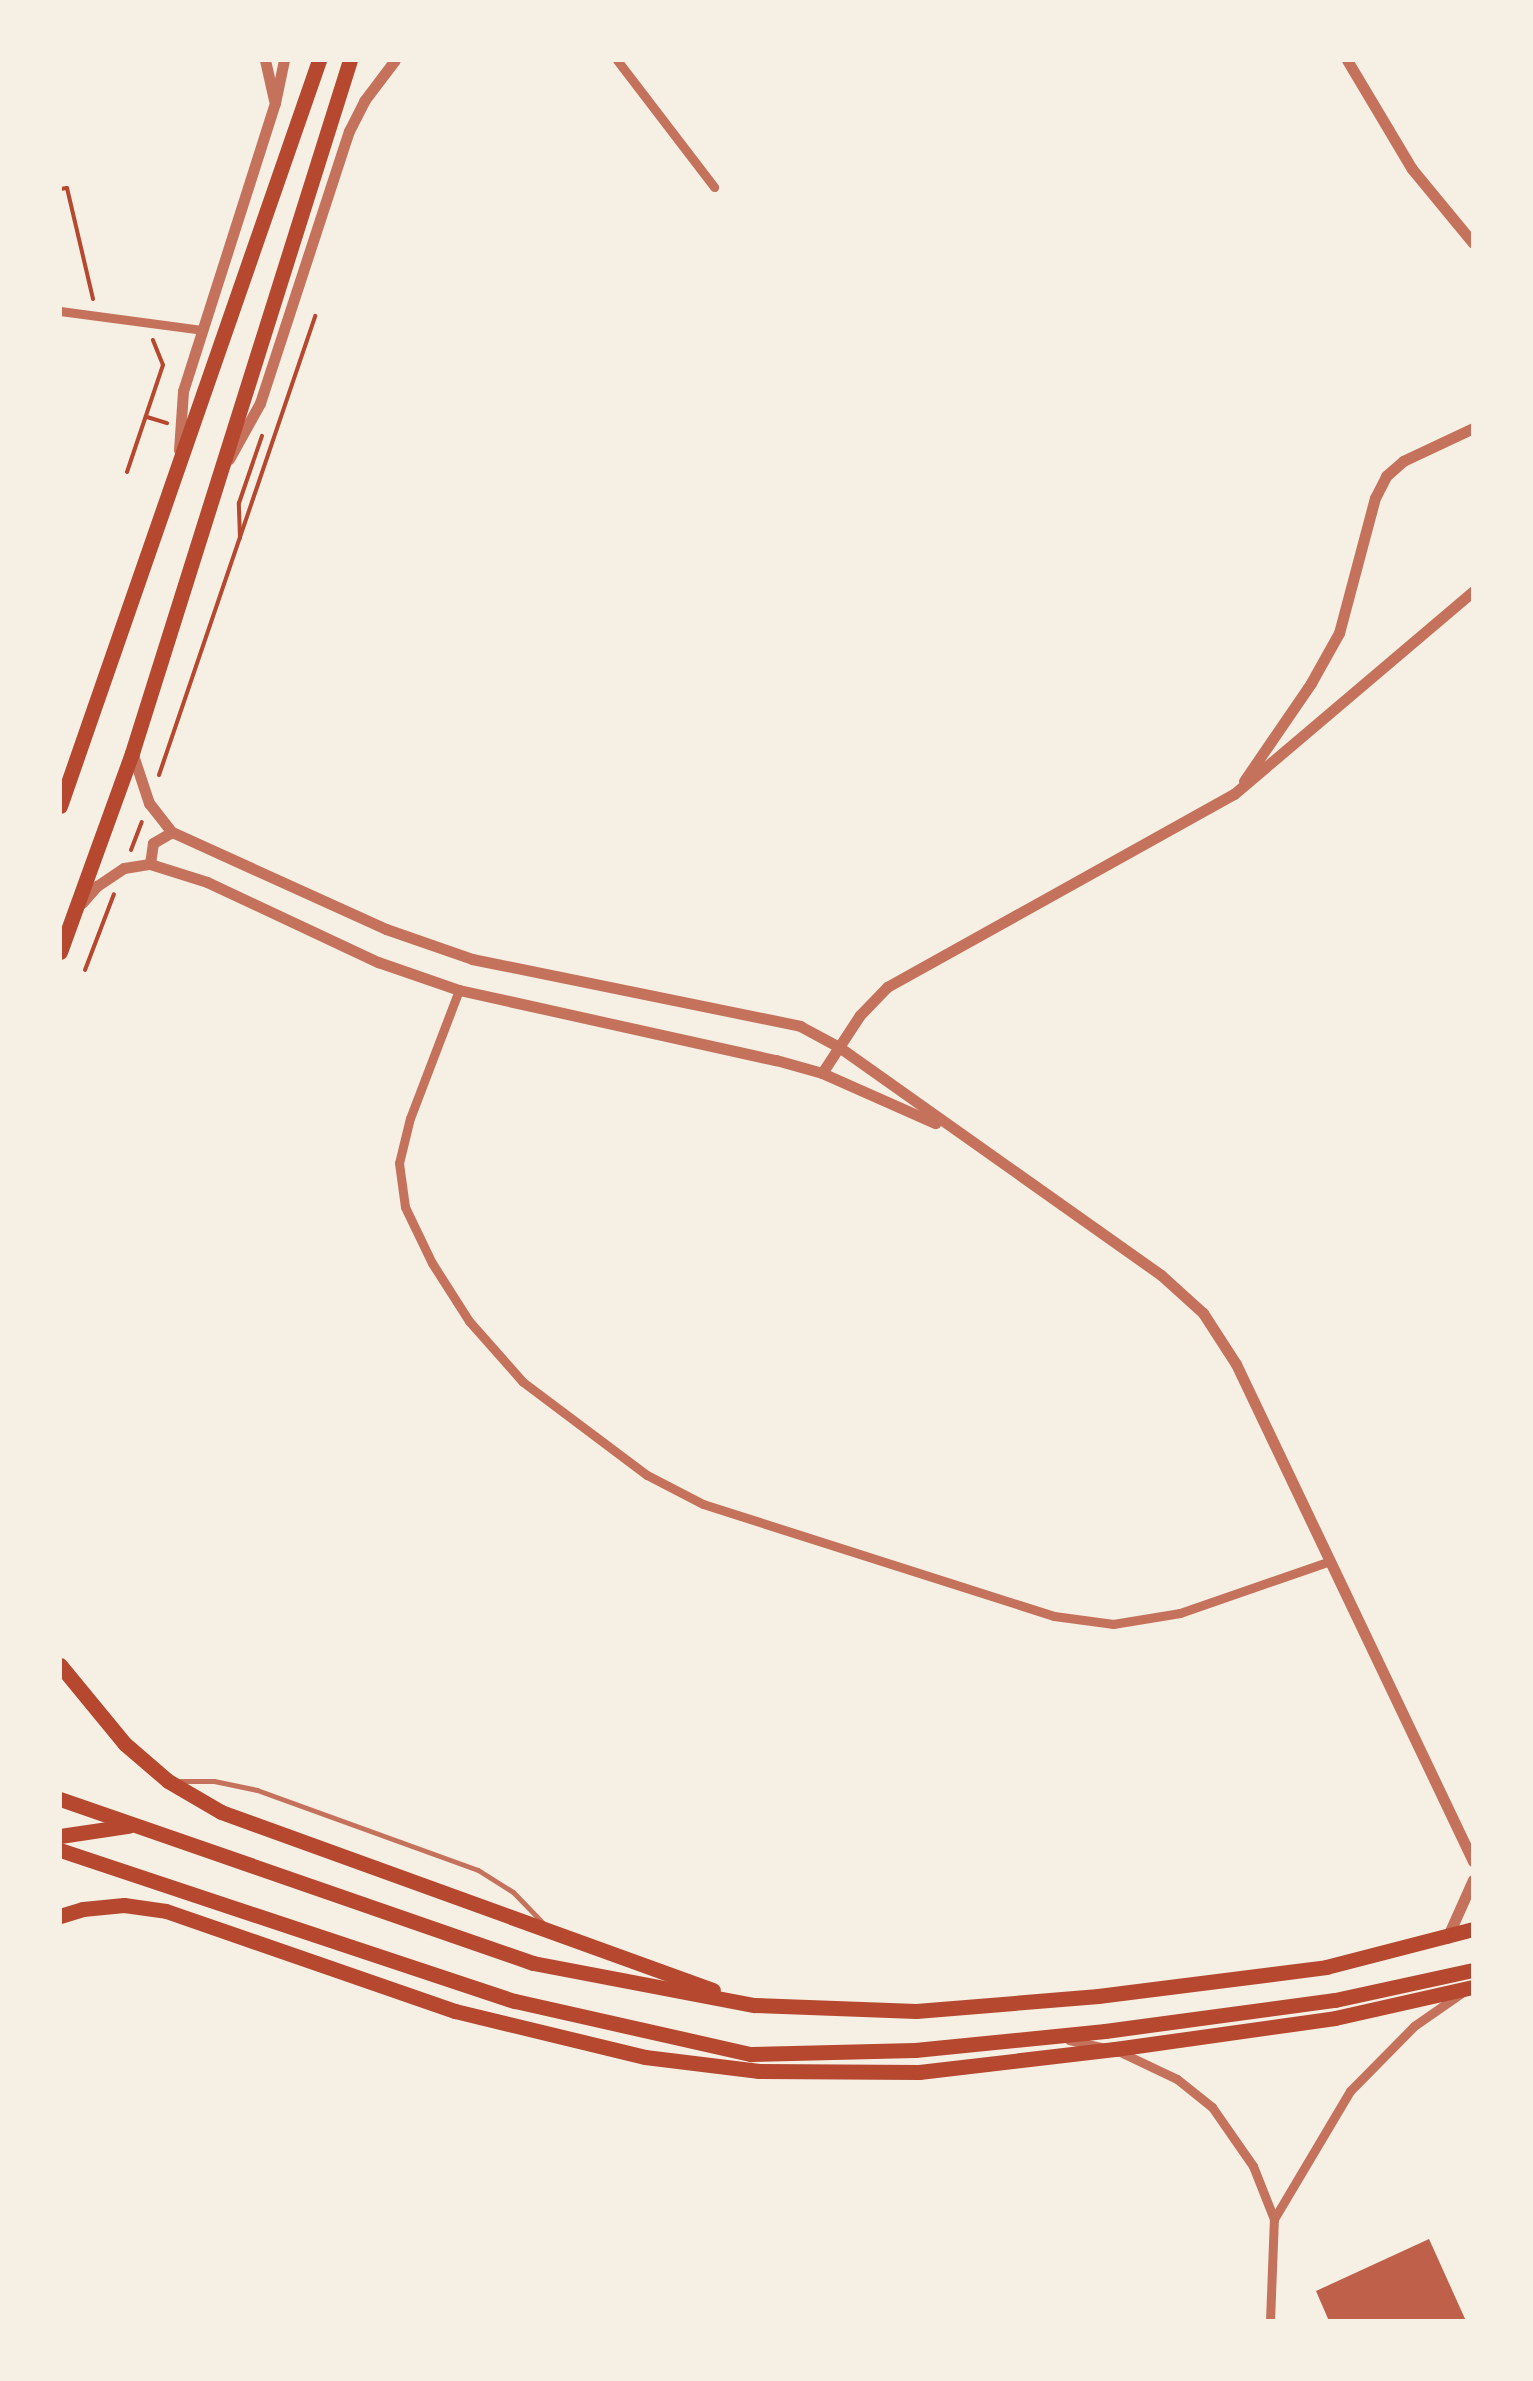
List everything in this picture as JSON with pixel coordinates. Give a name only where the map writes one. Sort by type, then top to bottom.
[{"type":"main road","points":[[60,806],[319,60]]},
{"type":"main road","points":[[60,952],[132,752],[350,60]]},
{"type":"main road","points":[[60,1665],[124,1744],[168,1780],[221,1812],[754,2005]]},
{"type":"main road","points":[[60,1799],[533,1963],[754,2005],[916,2011],[1098,1996],[1326,1967],[1473,1929]]},
{"type":"main road","points":[[60,1836],[137,1826]]},
{"type":"main road","points":[[60,1850],[515,2001],[751,2054],[915,2050],[1052,2036],[1335,2000],[1473,1970]]},
{"type":"main road","points":[[60,1916],[83,1908],[166,1910],[455,2010],[645,2058],[759,2071],[920,2072],[1115,2050],[1336,2018],[1470,1988]]},
{"type":"street","points":[[265,60],[275,102]]},
{"type":"street","points":[[178,472],[183,391],[275,102],[284,60]]},
{"type":"street","points":[[213,490],[260,402],[349,132],[364,101],[396,60]]},
{"type":"street","points":[[617,60],[714,187]]},
{"type":"street","points":[[1346,60],[1412,169],[1473,243]]},
{"type":"street","points":[[60,310],[202,330]]},
{"type":"street","points":[[1234,794],[1311,683],[1339,633],[1375,498],[1386,476],[1404,461],[1473,428]]},
{"type":"street","points":[[822,1074],[860,1015],[888,987],[1234,794],[1473,591]]},
{"type":"street","points":[[132,752],[149,804],[172,832],[386,928],[472,958],[800,1026],[839,1047],[1161,1275],[1202,1313],[1236,1364],[1473,1861]]},
{"type":"street","points":[[150,864],[153,843],[172,832]]},
{"type":"street","points":[[72,914],[124,868],[150,864],[207,882],[378,962],[459,990],[822,1074],[957,1132]]},
{"type":"street","points":[[459,990],[410,1118],[399,1163],[405,1206],[432,1263],[469,1321],[523,1382],[647,1475],[703,1504],[1035,1610],[1113,1624],[1180,1614],[1330,1561]]},
{"type":"street","points":[[1448,1938],[1473,1880]]},
{"type":"street","points":[[1274,2219],[1350,2090],[1414,2026],[1470,1988]]},
{"type":"street","points":[[1052,2036],[1115,2050],[1176,2079],[1212,2107],[1253,2166],[1274,2219],[1270,2321]]},
{"type":"lane","points":[[168,1780],[214,1781],[256,1790],[478,1870],[513,1892],[549,1928]]},
{"type":"path","points":[[60,190],[68,188],[96,314]]},
{"type":"path","points":[[154,789],[315,316]]},
{"type":"path","points":[[127,472],[164,366],[145,321]]},
{"type":"path","points":[[274,404],[295,376]]},
{"type":"path","points":[[240,542],[239,503],[263,435]]},
{"type":"path","points":[[85,970],[118,885]]},
{"type":"building","points":[[1429,2239],[1466,2321],[1329,2321],[1316,2291]]}]
